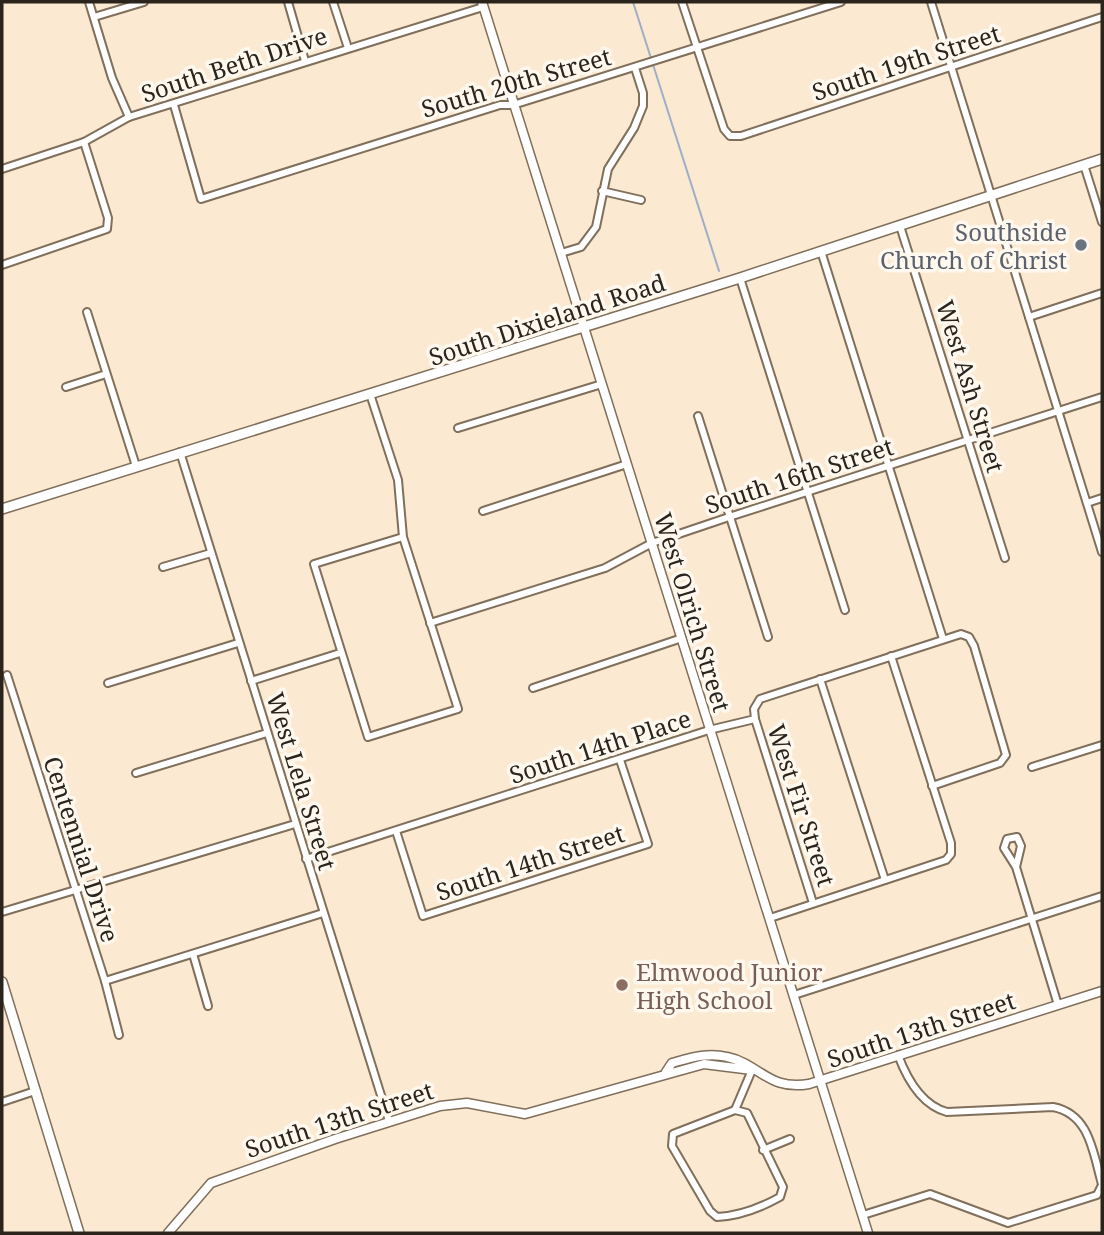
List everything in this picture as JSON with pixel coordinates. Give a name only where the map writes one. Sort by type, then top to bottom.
[{"type":"main road","name":"South Dixieland Road","points":[[2,509],[740,278],[1102,159]]},
{"type":"main road","points":[[2,982],[5,1006],[36,1091],[79,1233]]},
{"type":"street","points":[[89,2],[129,117]]},
{"type":"street","points":[[94,17],[144,2]]},
{"type":"street","points":[[288,2],[305,61]]},
{"type":"street","points":[[333,2],[348,48]]},
{"type":"street","points":[[682,2],[697,49]]},
{"type":"street","name":"South 20th Street","points":[[174,104],[201,199],[500,105],[513,105],[655,62],[841,2]]},
{"type":"street","points":[[931,2],[1102,552]]},
{"type":"street","name":"South Beth Drive","points":[[2,169],[84,142],[129,117],[482,4]]},
{"type":"street","name":"West Olrich Street","points":[[482,4],[868,1233]]},
{"type":"street","name":"South 19th Street","points":[[697,49],[724,130],[730,136],[741,136],[1102,17]]},
{"type":"street","points":[[561,253],[580,247],[590,239],[596,227],[608,169],[641,114],[643,93],[635,68]]},
{"type":"street","points":[[2,265],[107,229],[108,218],[84,142]]},
{"type":"street","points":[[1084,165],[1102,222]]},
{"type":"street","points":[[602,191],[641,200]]},
{"type":"street","name":"West Ash Street","points":[[900,226],[1005,558]]},
{"type":"street","points":[[821,251],[943,639]]},
{"type":"street","points":[[740,278],[845,610]]},
{"type":"street","points":[[1029,317],[1102,293]]},
{"type":"street","points":[[87,312],[136,466]]},
{"type":"street","points":[[66,387],[106,374]]},
{"type":"street","points":[[458,428],[602,384]]},
{"type":"street","points":[[370,394],[398,480],[403,537],[458,709],[368,737],[314,564],[403,537]]},
{"type":"street","name":"South 16th Street","points":[[430,623],[605,568],[652,543],[729,517],[1102,397]]},
{"type":"street","points":[[698,416],[768,637]]},
{"type":"street","name":"West Lela Street","points":[[180,452],[389,1121]]},
{"type":"street","points":[[483,510],[627,464]]},
{"type":"street","points":[[1087,503],[1102,498]]},
{"type":"street","points":[[163,567],[211,553]]},
{"type":"street","points":[[755,719],[754,709],[760,699],[943,639],[961,634],[969,637],[1006,748],[1002,761],[932,786]]},
{"type":"street","points":[[533,688],[682,638]]},
{"type":"street","points":[[108,683],[238,643]]},
{"type":"street","points":[[251,681],[340,653]]},
{"type":"street","points":[[769,918],[946,860],[951,853],[951,843],[891,656]]},
{"type":"street","name":"Centennial Drive","points":[[7,675],[105,981],[119,1035]]},
{"type":"street","points":[[820,679],[885,880]]},
{"type":"street","name":"South 14th Place","points":[[306,859],[709,730],[755,719]]},
{"type":"street","name":"West Fir Street","points":[[755,719],[813,903]]},
{"type":"street","points":[[136,773],[267,733]]},
{"type":"street","points":[[1032,767],[1102,745]]},
{"type":"street","name":"South 14th Street","points":[[396,831],[424,916],[649,844],[620,760]]},
{"type":"street","points":[[2,912],[76,892],[295,824]]},
{"type":"street","points":[[1016,867],[1058,1005]]},
{"type":"street","points":[[794,995],[1102,896]]},
{"type":"street","points":[[105,981],[323,913]]},
{"type":"street","points":[[193,954],[208,1006]]},
{"type":"street","name":"South 13th Street","points":[[168,1233],[211,1183],[389,1121],[453,1104],[525,1114],[541,1112],[666,1072],[672,1063],[700,1055],[726,1056],[744,1063],[781,1085],[796,1086],[821,1081],[1102,991]]},
{"type":"street","points":[[863,1215],[930,1194],[1008,1223],[1097,1195],[1102,1184],[1086,1129],[1068,1110],[1053,1107],[947,1112],[935,1109],[926,1102],[911,1081],[898,1055]]},
{"type":"street","points":[[735,1110],[752,1070]]},
{"type":"street","points":[[2,1102],[36,1091]]},
{"type":"street","points":[[735,1110],[747,1113],[763,1150],[783,1187],[780,1197],[728,1217],[717,1217],[710,1211],[672,1146],[673,1134],[735,1110]]},
{"type":"street","points":[[763,1150],[790,1139]]},
{"type":"waterway","points":[[633,2],[719,271]]},
{"type":"place","name":"Southside Church of Christ","points":[[1081,245]]},
{"type":"place","name":"Elmwood Junior High School","points":[[622,985]]}]
